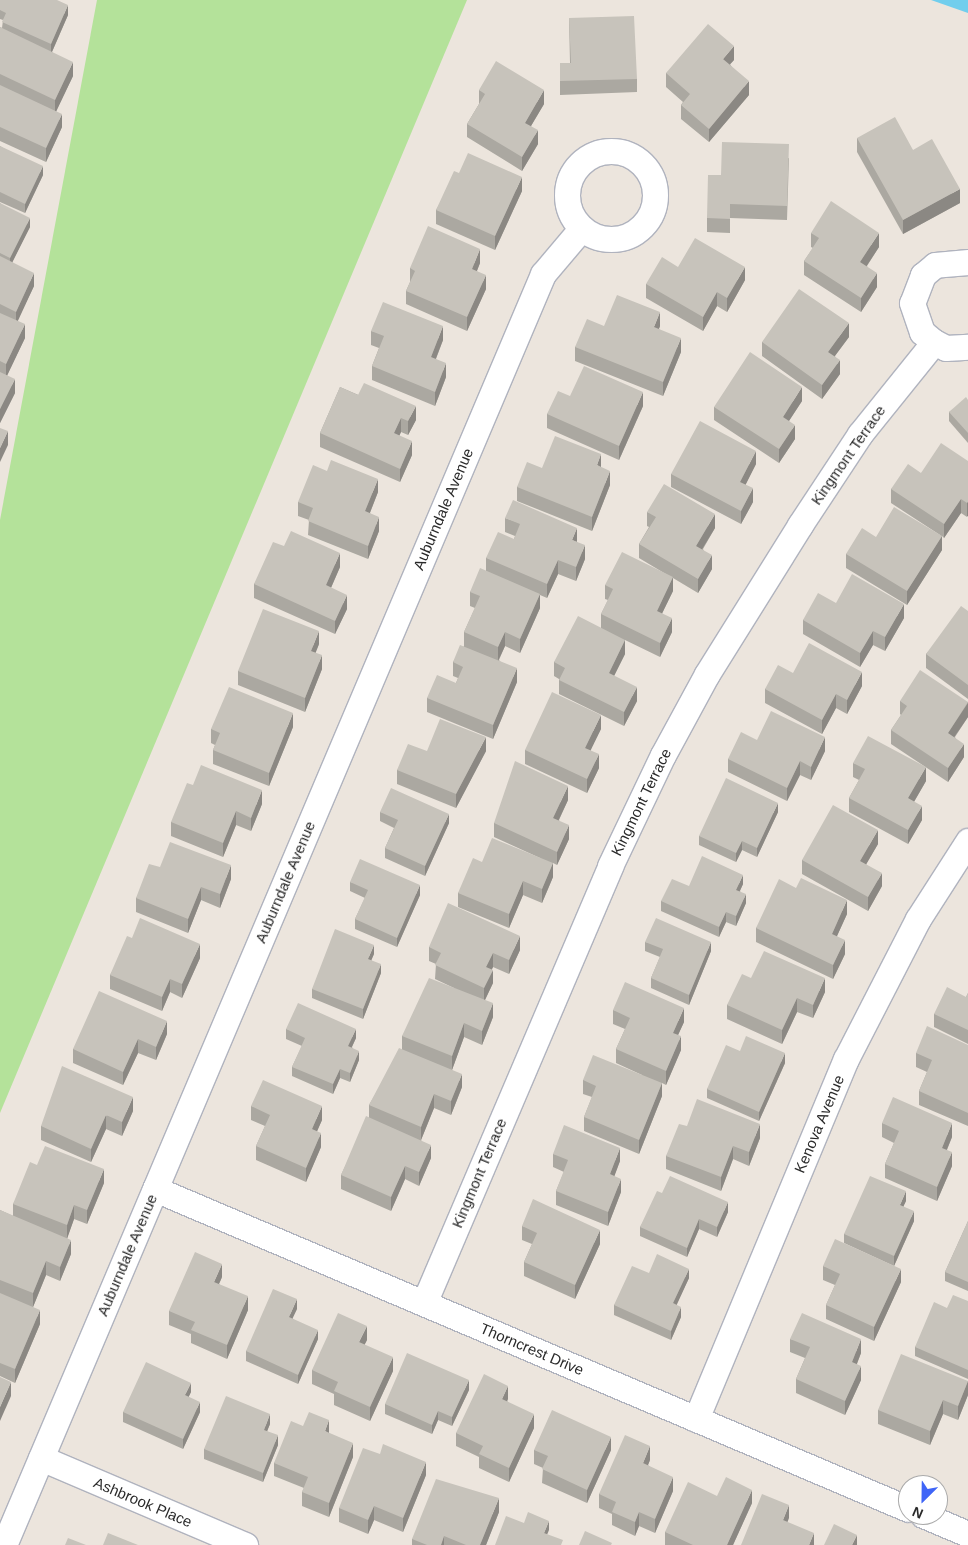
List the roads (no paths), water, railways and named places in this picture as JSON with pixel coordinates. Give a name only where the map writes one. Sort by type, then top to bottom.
[{"type":"street","name":"Auburndale Avenue","points":[[4,1545],[543,274],[582,229]]},
{"type":"street","points":[[968,262],[935,265],[915,288],[914,318],[934,342],[946,348],[968,347]]},
{"type":"street","name":"Kingmont Terrace","points":[[424,1302],[610,866],[663,756],[707,674],[800,525],[860,434],[934,342]]},
{"type":"street","name":"Kenova Avenue","points":[[696,1418],[846,1059],[918,919],[968,841]]},
{"type":"street","name":"Thorncrest Drive","points":[[155,1189],[898,1505]]},
{"type":"street","name":"Ashbrook Place","points":[[41,1458],[245,1545]]},
{"type":"street","points":[[948,1524],[967,1530]]},
{"type":"water","points":[[931,0],[968,0],[968,13]]}]
